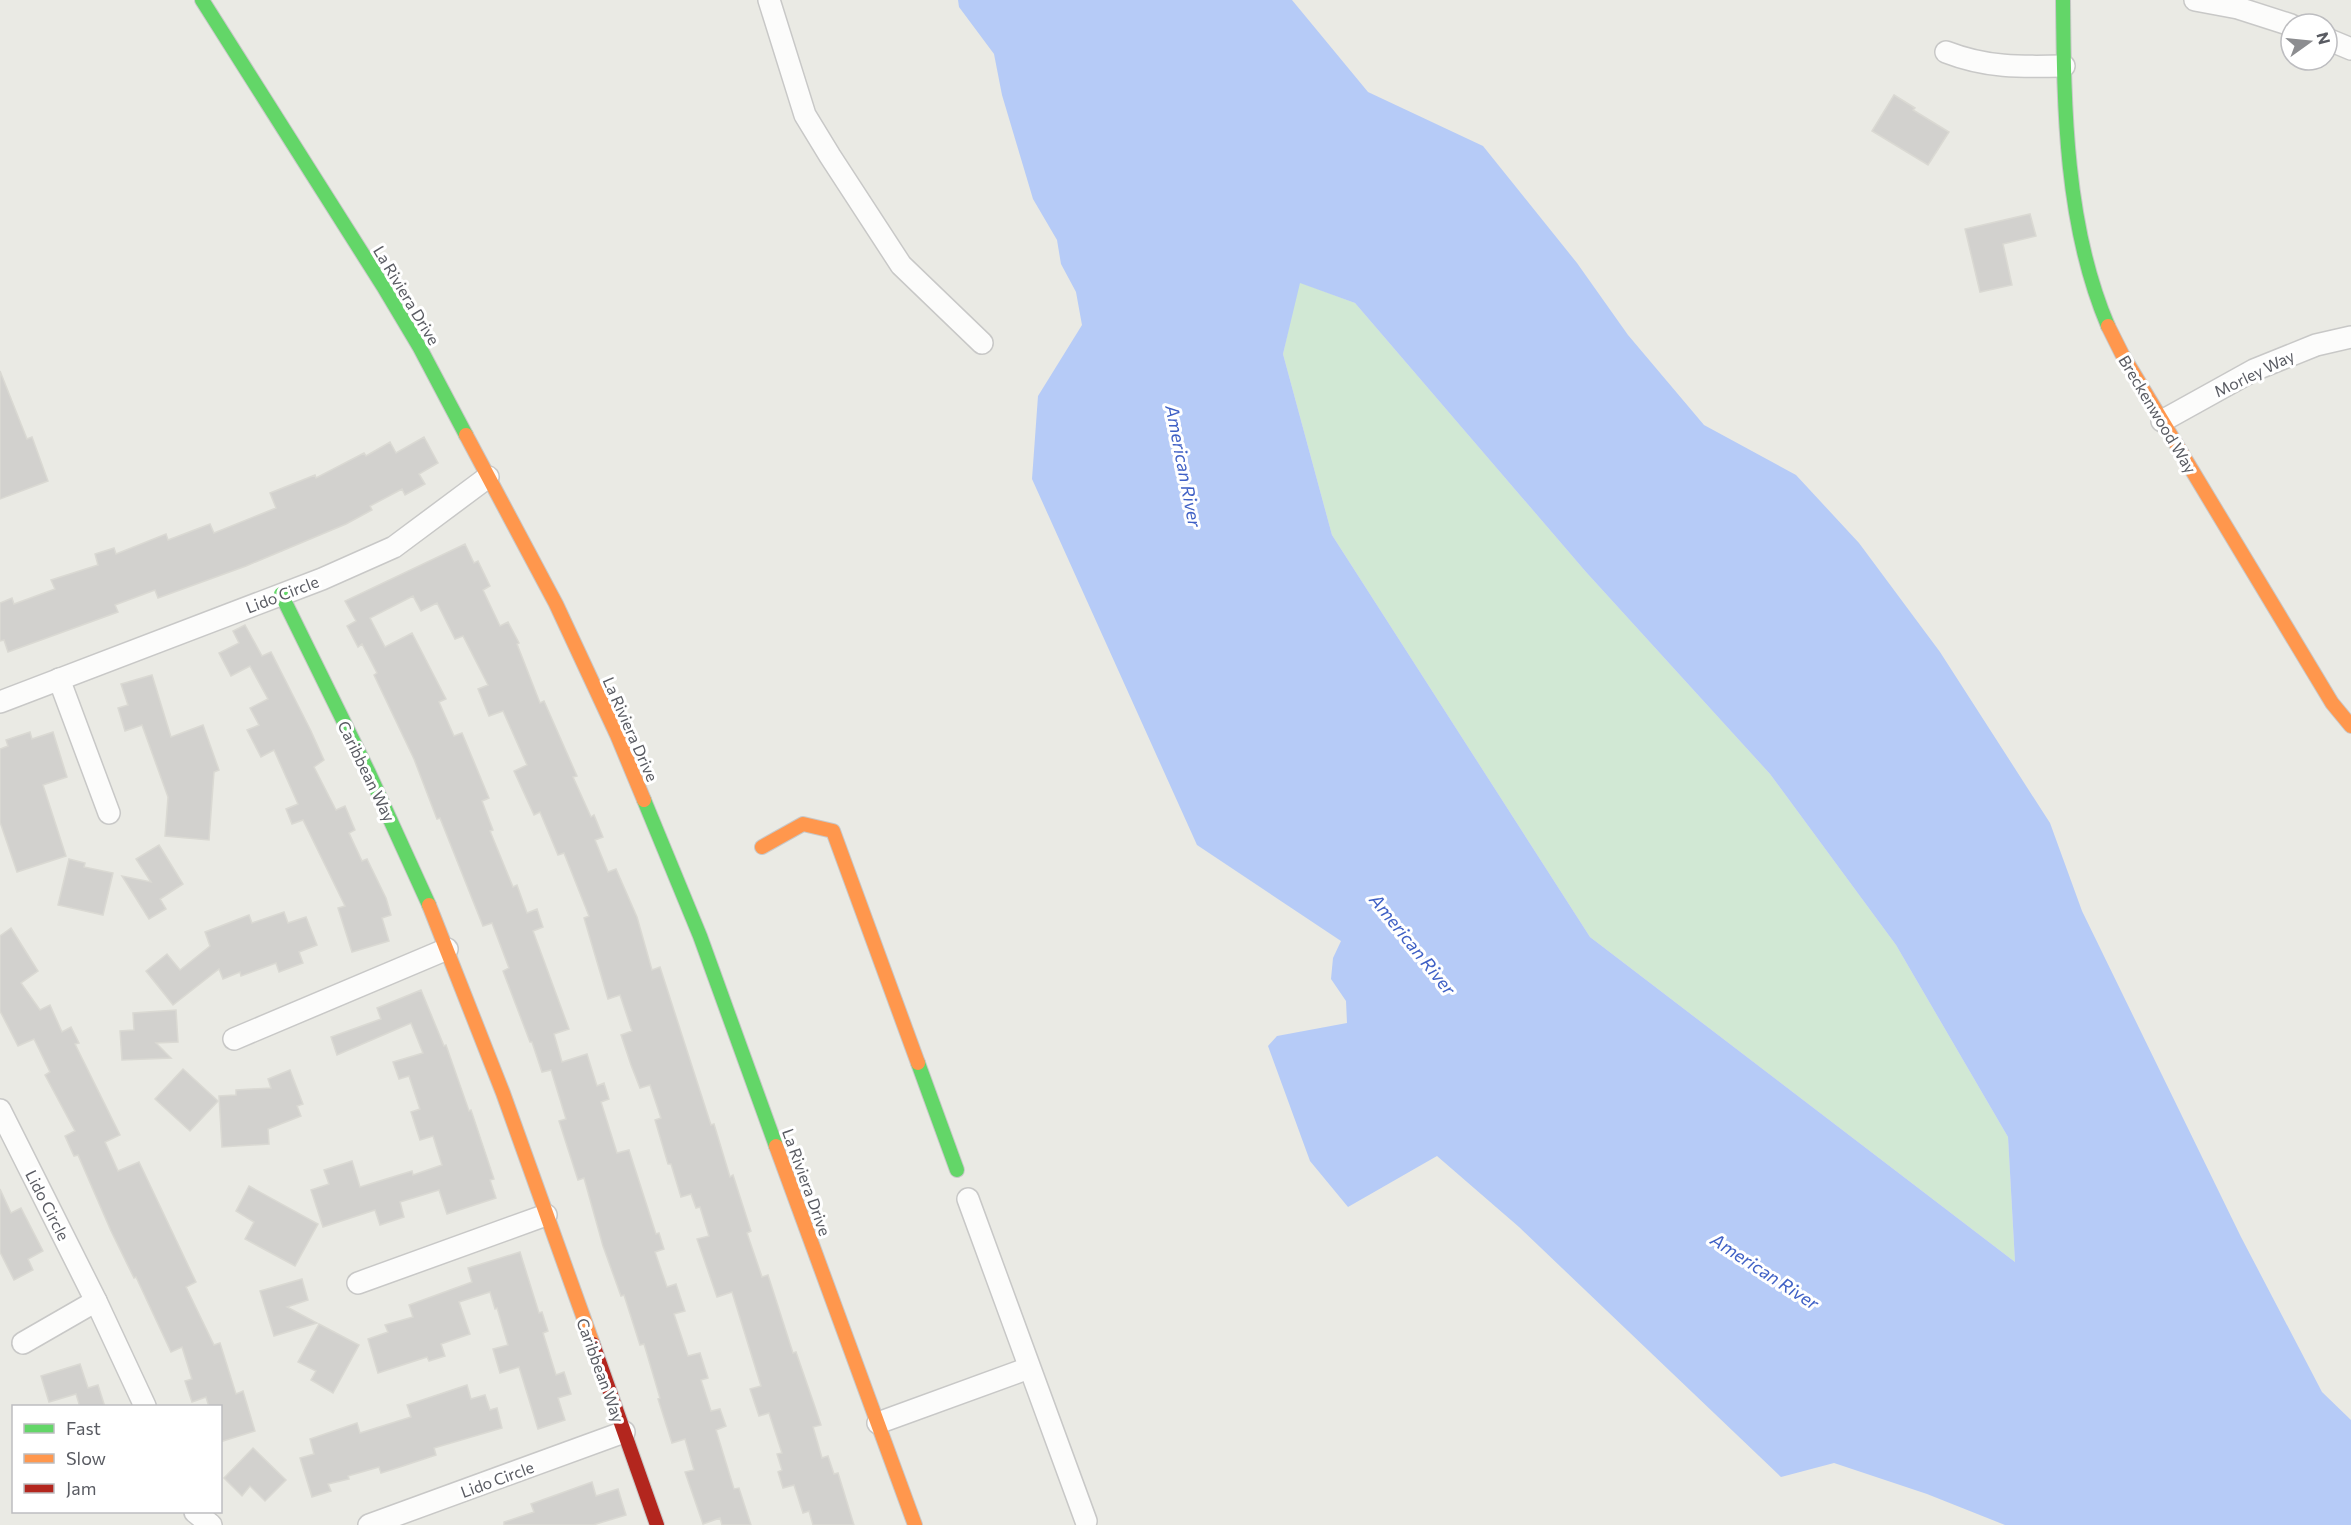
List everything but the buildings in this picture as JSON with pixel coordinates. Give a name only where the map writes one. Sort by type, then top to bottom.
[{"type":"street","name":"La Riviera Drive","points":[[202,0],[420,348],[556,604],[617,735],[700,936],[915,1525]]},
{"type":"street","points":[[769,0],[805,115],[830,156],[901,265],[982,343]]},
{"type":"street","name":"Breckenwood Way","points":[[2063,0],[2064,66],[2072,200],[2078,240],[2093,292],[2110,333],[2162,421],[2332,703],[2351,726]]},
{"type":"street","points":[[2195,0],[2238,8],[2279,21]]},
{"type":"street","points":[[1946,52],[1969,62],[1984,64],[2014,67],[2064,66]]},
{"type":"street","name":"Morley Way","points":[[2162,421],[2254,370],[2307,348],[2351,337]]},
{"type":"street","name":"Lido Circle","points":[[0,702],[281,594],[394,547],[488,477]]},
{"type":"street","name":"Caribbean Way","points":[[281,594],[394,826],[447,949],[504,1097],[657,1525]]},
{"type":"street","points":[[59,679],[109,813]]},
{"type":"street","points":[[762,847],[803,824],[833,831],[957,1170]]},
{"type":"street","points":[[234,1039],[447,949]]},
{"type":"street","name":"Lido Circle","points":[[0,1110],[96,1301],[144,1405]]},
{"type":"street","points":[[968,1198],[1086,1521]]},
{"type":"street","points":[[358,1283],[546,1215]]},
{"type":"street","points":[[23,1343],[96,1301]]},
{"type":"street","points":[[878,1423],[1029,1368]]},
{"type":"street","name":"Lido Circle","points":[[369,1525],[624,1432]]},
{"type":"street","points":[[196,1513],[211,1525]]},
{"type":"green space","points":[[1299,282],[1355,303],[1586,572],[1770,774],[1896,945],[2008,1137],[2015,1262],[1590,937],[1332,535],[1283,354]]},
{"type":"water","name":"American River","points":[[958,0],[1292,0],[1368,92],[1483,146],[1577,263],[1628,335],[1704,425],[1796,475],[1859,543],[1940,652],[2050,823],[2082,911],[2241,1237],[2322,1392],[2351,1420],[2351,1525],[2005,1525],[1927,1494],[1834,1463],[1781,1477],[1519,1227],[1437,1156],[1348,1207],[1310,1161],[1268,1046],[1277,1036],[1347,1023],[1346,1001],[1331,979],[1333,958],[1341,941],[1197,845],[1032,479],[1038,396],[1082,325],[1076,292],[1061,264],[1057,240],[1033,199],[1002,95],[994,54],[959,7]],"holes":[[[1300,283],[1355,303],[1586,572],[1770,774],[1896,945],[2008,1137],[2015,1262],[1590,937],[1332,535],[1283,354]]]},
{"type":"traffic: fast","points":[[202,0],[383,286],[420,348],[466,435]]},
{"type":"traffic: fast","points":[[2063,0],[2066,124],[2075,207],[2083,248],[2108,326]]},
{"type":"traffic: fast","points":[[281,594],[368,771],[429,905]]},
{"type":"traffic: fast","points":[[644,800],[700,936],[776,1146]]},
{"type":"traffic: fast","points":[[918,1063],[957,1170]]},
{"type":"traffic: slow","points":[[2108,326],[2122,354],[2332,703],[2351,726]]},
{"type":"traffic: slow","points":[[466,435],[556,604],[617,735],[644,800]]},
{"type":"traffic: slow","points":[[762,847],[803,824],[833,831],[918,1063]]},
{"type":"traffic: slow","points":[[429,905],[503,1093],[593,1344]]},
{"type":"traffic: slow","points":[[776,1146],[915,1525]]},
{"type":"traffic: jam","points":[[593,1344],[657,1525]]}]
